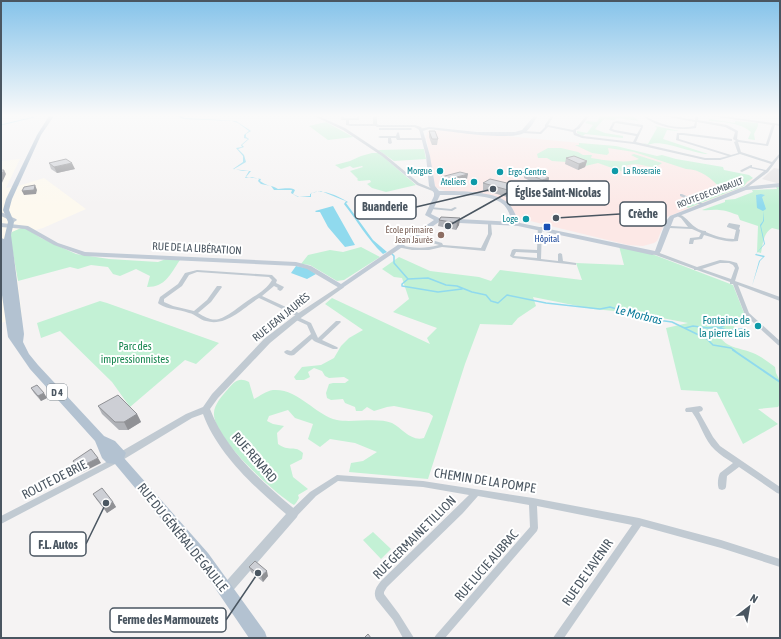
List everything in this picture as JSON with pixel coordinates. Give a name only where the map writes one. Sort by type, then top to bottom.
[{"type":"main road","points":[[1,205],[30,146]]},
{"type":"main road","name":"RUE DU GÉNÉRAL DE GAULLE","points":[[7,297],[7,239],[10,222],[6,210],[9,199],[34,146]]},
{"type":"main road","points":[[425,146],[437,191],[437,196],[428,215],[438,220],[518,224],[653,251]]},
{"type":"main road","name":"ROUTE DE COMBAULT","points":[[653,251],[662,241],[669,221],[672,217],[745,188],[780,185]]},
{"type":"main road","points":[[437,191],[484,196],[504,202],[518,224]]},
{"type":"main road","points":[[1,214],[10,222]]},
{"type":"main road","name":"RUE JEAN JAURÈS","points":[[340,287],[438,220]]},
{"type":"main road","name":"RUE DE LA LIBÉRATION","points":[[1,225],[10,222],[26,227],[48,240],[84,254],[296,264],[309,268],[340,287]]},
{"type":"main road","name":"RUE DU GÉNÉRAL DE GAULLE","points":[[1,240],[12,335],[18,342],[25,356],[100,439],[102,450],[111,459],[118,459],[180,530],[226,590],[259,638]]},
{"type":"street","points":[[369,146],[383,155],[418,184],[437,191]]},
{"type":"street","points":[[647,146],[705,159],[720,159],[740,153],[767,161],[777,159]]},
{"type":"street","points":[[697,146],[723,155],[731,156]]},
{"type":"street","points":[[738,146],[740,153]]},
{"type":"street","points":[[745,188],[767,171],[777,159]]},
{"type":"street","points":[[742,171],[751,166],[767,171]]},
{"type":"street","points":[[754,181],[761,186]]},
{"type":"street","points":[[681,195],[704,205]]},
{"type":"street","points":[[431,208],[452,210],[455,208]]},
{"type":"street","points":[[678,215],[685,219],[692,228]]},
{"type":"street","points":[[399,246],[412,249],[429,249],[442,246],[483,250],[490,234],[489,223]]},
{"type":"street","points":[[671,227],[692,228],[733,241],[736,240],[737,229]]},
{"type":"street","points":[[539,260],[540,228]]},
{"type":"street","points":[[691,243],[692,239],[700,238],[704,232]]},
{"type":"street","points":[[414,236],[440,244],[442,246]]},
{"type":"street","points":[[539,252],[514,250],[512,256],[574,264]]},
{"type":"street","points":[[653,251],[695,269],[780,299]]},
{"type":"street","points":[[560,254],[562,262]]},
{"type":"street","points":[[695,269],[719,261],[731,262],[735,264],[736,268],[734,283],[747,314],[780,344]]},
{"type":"street","points":[[189,272],[270,276],[275,280],[274,284],[263,292],[260,297],[250,302],[226,319],[207,320],[195,313],[176,310],[164,305],[161,301],[163,297],[181,284],[189,272]]},
{"type":"street","points":[[274,284],[282,287],[280,289]]},
{"type":"street","points":[[195,313],[209,301],[219,287]]},
{"type":"street","name":"RUE JEAN JAURÈS","points":[[206,409],[215,396],[260,348],[297,316],[340,287]]},
{"type":"street","points":[[260,297],[297,316],[309,324],[318,341],[335,348]]},
{"type":"street","points":[[318,341],[338,322]]},
{"type":"street","points":[[287,352],[292,354],[314,334]]},
{"type":"street","points":[[118,459],[189,416],[206,409]]},
{"type":"street","name":"RUE RENARD","points":[[206,409],[208,419],[213,428],[242,465],[293,514]]},
{"type":"street","points":[[694,410],[702,418],[711,441],[738,464],[780,491]]},
{"type":"street","name":"ROUTE DE BRIE","points":[[1,520],[118,459]]},
{"type":"street","points":[[722,487],[723,475],[738,464]]},
{"type":"street","name":"CHEMIN DE LA POMPE","points":[[226,590],[293,514],[322,487],[341,477],[423,484],[533,502],[639,522],[721,544],[780,563]]},
{"type":"street","name":"RUE GERMAINE TILLION","points":[[409,638],[396,617],[379,596],[379,591],[382,586],[476,493]]},
{"type":"street","name":"RUE LUCIE AUBRAC","points":[[439,638],[534,528],[533,502]]},
{"type":"street","name":"RUE DE L'AVENIR","points":[[558,638],[639,522]]},
{"type":"shaded area","points":[[428,146],[612,146],[753,179],[741,188],[667,217],[657,241],[643,246],[628,245],[518,218],[509,203],[498,198],[448,192],[435,187]]},
{"type":"shaded area","points":[[20,159],[6,188],[44,178],[86,209],[43,228],[10,237],[18,281],[22,317],[1,323],[1,161]]},
{"type":"shaded area","points":[[774,168],[780,169],[780,184],[762,179]]},
{"type":"green space","points":[[577,146],[616,146],[657,156],[662,155],[676,159],[723,167],[724,170],[749,175],[753,178],[744,186],[688,208],[685,206],[686,200],[692,200],[693,197],[712,193],[713,191],[720,190],[720,188],[701,172],[686,169],[634,152],[608,148],[609,153],[607,155],[592,153]]},
{"type":"green space","points":[[672,146],[683,146],[708,154]]},
{"type":"green space","points":[[548,148],[561,148],[578,152],[583,155],[592,155],[591,158],[616,161],[639,159],[631,155],[634,154],[662,163],[655,167],[639,164],[625,166],[640,174],[635,176],[598,163],[585,166],[567,162],[552,161],[547,158],[538,158],[537,154]]},
{"type":"green space","points":[[424,149],[426,159],[394,161],[378,150]]},
{"type":"green space","points":[[372,153],[379,153],[416,185],[386,192],[372,188],[367,184],[371,182],[370,180],[357,180],[358,179],[350,171],[363,167],[362,166],[353,168],[350,166],[341,169],[335,165]]},
{"type":"green space","points":[[776,187],[780,187],[780,230],[772,228],[769,230],[764,239],[761,253],[757,252],[758,226],[740,220],[738,215],[726,211],[702,210],[725,202],[725,200],[735,199],[753,192],[752,190],[777,189]]},
{"type":"green space","points":[[21,228],[26,228],[41,238],[76,254],[109,259],[158,262],[166,259],[180,260],[167,279],[159,285],[147,287],[150,276],[136,269],[120,276],[113,274],[108,267],[91,265],[78,269],[70,267],[18,281],[10,236],[12,232]]},
{"type":"green space","points":[[619,246],[644,251],[733,285],[746,318],[721,323],[729,323],[740,331],[718,335],[726,343],[756,354],[775,367],[780,381],[780,404],[778,407],[758,409],[778,424],[743,444],[717,392],[681,390],[666,328],[688,323],[636,313],[593,309],[533,297],[536,306],[518,318],[512,325],[480,324],[465,364],[428,479],[349,472],[351,463],[363,461],[377,452],[355,443],[330,439],[320,447],[308,439],[313,424],[295,418],[288,410],[269,416],[267,421],[284,426],[277,433],[278,444],[285,448],[298,449],[303,453],[302,459],[290,465],[293,477],[308,489],[298,495],[299,498],[294,505],[273,489],[246,464],[234,451],[217,425],[214,411],[217,404],[221,397],[233,384],[242,380],[249,382],[254,399],[265,392],[273,390],[282,391],[298,397],[321,413],[337,420],[386,421],[396,425],[407,434],[415,438],[424,438],[433,416],[429,413],[394,406],[374,411],[367,407],[362,411],[356,411],[355,407],[345,403],[343,399],[331,400],[327,398],[326,393],[329,384],[345,383],[349,380],[344,377],[329,378],[325,376],[322,371],[314,368],[308,372],[310,377],[304,380],[296,380],[294,377],[302,367],[321,365],[334,358],[341,346],[349,338],[363,330],[325,304],[332,298],[430,344],[427,338],[437,328],[393,312],[409,299],[402,278],[394,277],[382,269],[399,257],[430,271],[479,277],[491,281],[500,270],[582,280],[576,263],[624,265]]},
{"type":"green space","points":[[361,247],[380,257],[344,280],[337,281],[310,265],[301,264],[308,255],[330,250],[343,252]]},
{"type":"green space","name":"Parc des impressionnistes","points":[[100,301],[219,343],[196,364],[185,360],[130,407],[112,382],[60,331],[41,338],[37,323]]},
{"type":"green space","points":[[373,532],[391,549],[381,559],[363,540]]},
{"type":"water","points":[[241,146],[244,147],[238,149],[244,155],[246,162],[233,169],[243,162],[243,156],[236,148],[242,147]]},
{"type":"water","points":[[257,178],[261,179],[260,181],[264,184],[270,186],[261,184],[258,181],[259,179]]},
{"type":"water","points":[[271,186],[278,189],[293,189],[295,190],[293,194],[299,197],[298,197],[291,193],[292,190],[274,190]]},
{"type":"water","points":[[323,192],[334,195],[346,201]]},
{"type":"water","points":[[756,195],[765,195],[762,197],[766,209],[763,211],[757,208]]},
{"type":"water","points":[[346,201],[373,240],[387,252],[383,254],[372,242],[344,204]]},
{"type":"water","points":[[333,206],[355,245],[345,247],[328,227],[320,212],[315,211]]},
{"type":"water","points":[[763,211],[764,221],[761,226],[765,244],[756,254],[765,256],[760,261],[752,286],[759,261],[763,257],[755,255],[764,244],[760,225],[763,221]]},
{"type":"water","points":[[296,266],[307,268],[316,274],[307,279],[291,273]]},
{"type":"building","points":[[574,156],[587,161],[579,164],[566,158]]},
{"type":"building","points":[[66,159],[72,163],[54,167],[49,163]]},
{"type":"building","points":[[532,170],[549,178],[542,180],[525,172]]},
{"type":"building","points":[[460,172],[468,174],[446,180],[441,177]]},
{"type":"building","points":[[490,179],[528,188],[524,192],[515,192],[483,183]]},
{"type":"building","points":[[35,185],[34,190],[22,191],[24,187]]},
{"type":"building","points":[[441,217],[460,218],[457,223],[439,220]]},
{"type":"building","points":[[37,385],[44,393],[38,396],[31,388]]},
{"type":"building","points":[[118,395],[137,414],[124,422],[115,422],[98,406]]},
{"type":"building","points":[[91,449],[98,458],[78,468],[73,461]]},
{"type":"building","points":[[102,488],[113,502],[104,508],[93,494]]},
{"type":"building","points":[[255,561],[267,571],[261,576],[249,567]]},
{"type":"building","points":[[368,634],[371,638],[364,638]]},
{"type":"waterway","name":"Le Morbras","points":[[392,254],[394,256],[394,263],[408,279]]},
{"type":"waterway","name":"Le Morbras","points":[[408,279],[428,278],[446,285],[457,286],[472,292],[486,295],[491,301],[498,303],[507,295],[546,303],[600,309],[610,307],[650,319],[672,322],[707,339],[713,345],[731,348],[735,351]]},
{"type":"waterway","name":"Le Morbras","points":[[408,279],[402,284],[402,286],[438,292],[462,289]]},
{"type":"waterway","points":[[719,328],[744,316]]},
{"type":"waterway","points":[[685,328],[693,326],[719,328]]},
{"type":"waterway","points":[[719,328],[727,330],[743,329]]},
{"type":"waterway","name":"Le Morbras","points":[[733,350],[780,382]]},
{"type":"place","name":"Morgue","points":[[440,171]]},
{"type":"place","name":"La Roseraie","points":[[615,171]]},
{"type":"place","name":"Ergo-Centre","points":[[500,172]]},
{"type":"place","name":"Ateliers","points":[[474,182]]},
{"type":"place","name":"Buanderie","points":[[493,189]]},
{"type":"place","name":"Crèche","points":[[556,218]]},
{"type":"place","name":"Loge","points":[[526,219]]},
{"type":"place","name":"Église Saint-Nicolas","points":[[448,226]]},
{"type":"place","name":"Hôpital","points":[[547,227]]},
{"type":"place","name":"École primaire Jean Jaurès","points":[[441,235]]},
{"type":"place","name":"Fontaine de la pierre Lais","points":[[758,326]]},
{"type":"place","name":"F.L. Autos","points":[[106,503]]},
{"type":"place","name":"Ferme des Marmouzets","points":[[258,573]]}]
